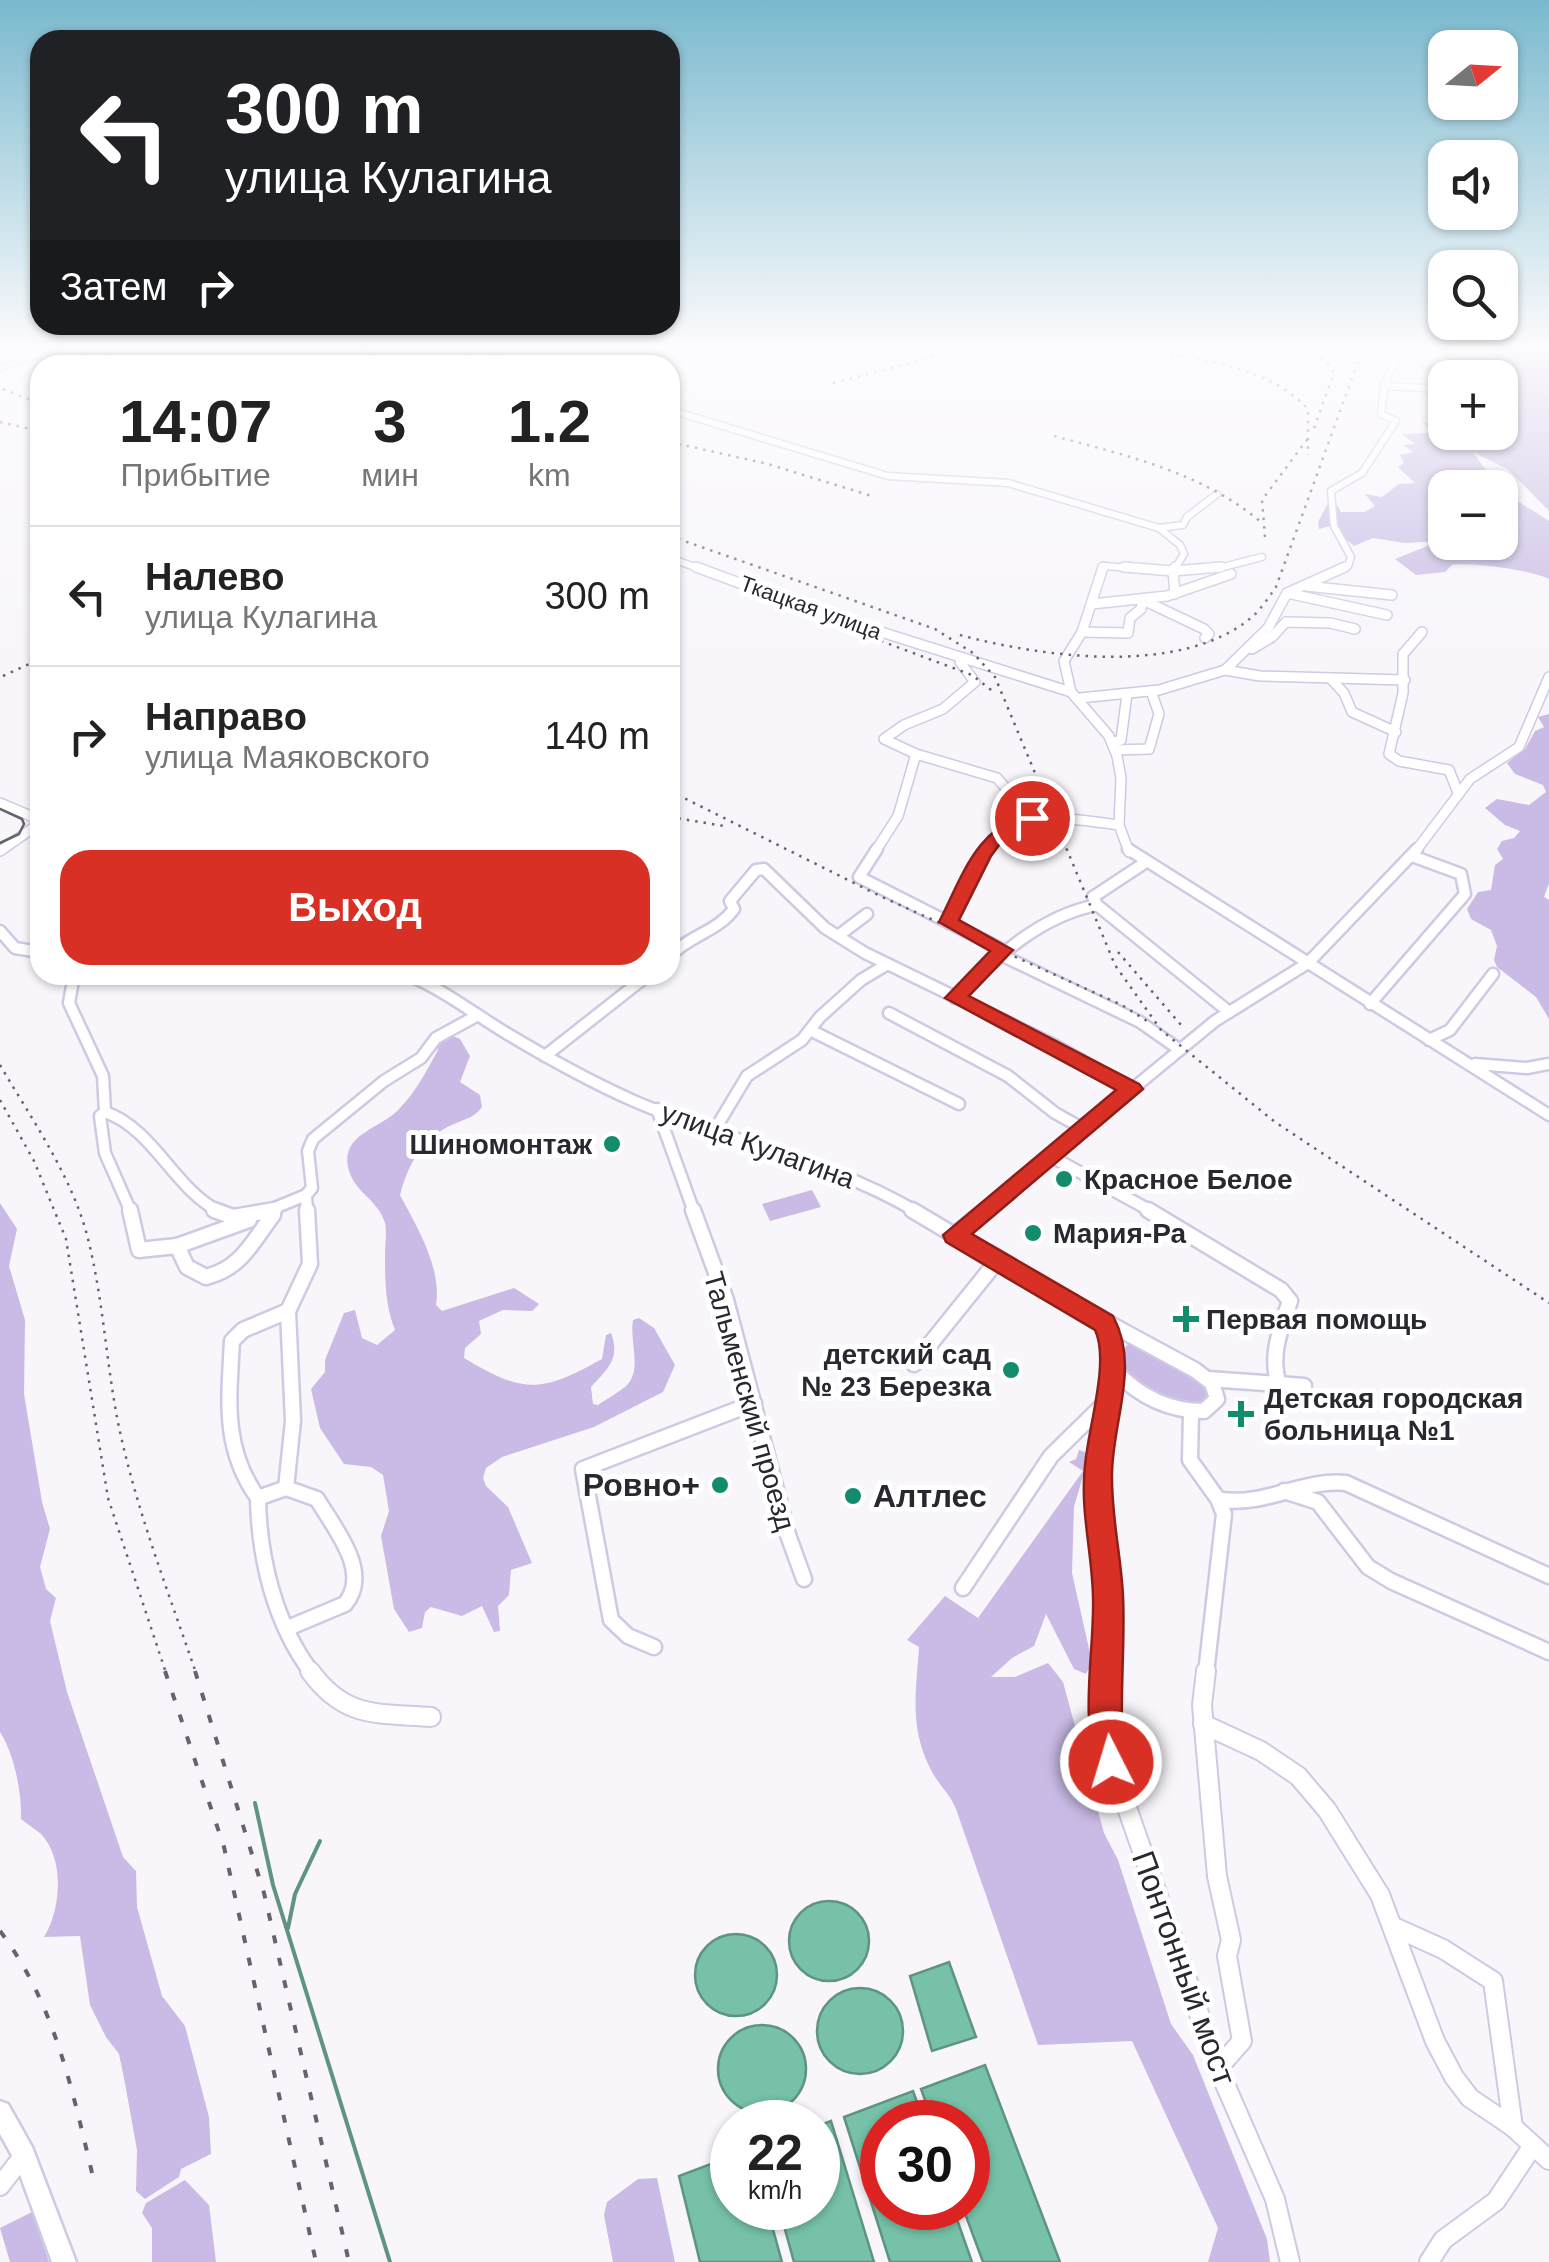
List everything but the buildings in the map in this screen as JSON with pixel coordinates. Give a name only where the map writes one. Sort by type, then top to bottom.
[{"type":"main road","points":[[0,2112],[24,2156],[64,2262]]},
{"type":"street","points":[[814,454],[888,476],[1004,482],[1158,528],[1184,548],[1173,571],[1175,594]]},
{"type":"street","points":[[1225,670],[1280,612],[1287,593],[1351,561],[1334,526],[1336,516],[1330,491],[1362,473],[1375,454]]},
{"type":"street","points":[[1158,528],[1183,526],[1187,517],[1217,494]]},
{"type":"street","points":[[1262,558],[1220,568],[1173,571],[1104,566],[1082,632],[1064,661],[1076,695],[1113,746],[1121,778],[1121,841],[1143,864],[1549,1115]]},
{"type":"street","name":"Ткацкая улица","points":[[680,561],[1076,695]]},
{"type":"street","points":[[1092,604],[1175,594],[1232,574]]},
{"type":"street","points":[[1301,586],[1392,595]]},
{"type":"street","points":[[1287,593],[1387,615]]},
{"type":"street","points":[[1082,632],[1128,634],[1130,618],[1142,609],[1143,600]]},
{"type":"street","points":[[1143,600],[1204,630],[1209,634],[1205,638]]},
{"type":"street","points":[[1243,654],[1272,637],[1286,622],[1335,622],[1356,628]]},
{"type":"street","points":[[1422,632],[1402,654],[1406,680],[1391,758],[1449,770],[1458,793]]},
{"type":"street","points":[[953,656],[975,682],[943,708],[904,725],[884,740],[916,754],[997,778],[1032,818]]},
{"type":"street","points":[[1076,695],[1151,691],[1225,670],[1260,676],[1342,675],[1406,680]]},
{"type":"street","points":[[955,1235],[1229,1012],[1308,963],[1412,856],[1476,774],[1501,762],[1519,747],[1549,677]]},
{"type":"street","points":[[1330,678],[1344,693],[1352,712],[1396,732]]},
{"type":"street","points":[[1113,746],[1149,749],[1158,714],[1151,691]]},
{"type":"street","points":[[1113,746],[1124,733],[1128,694]]},
{"type":"street","points":[[916,754],[898,816],[858,874],[868,884],[1140,1022],[1180,1050]]},
{"type":"street","points":[[0,804],[30,818]]},
{"type":"street","points":[[948,922],[974,870],[998,834],[1011,824],[1032,818],[1119,825]]},
{"type":"street","points":[[0,851],[30,829]]},
{"type":"street","points":[[1370,1004],[1465,894],[1461,874],[1412,856]]},
{"type":"street","points":[[1143,864],[1094,897],[1097,906],[1229,1012]]},
{"type":"street","points":[[680,947],[692,937],[708,934],[724,924],[734,909],[730,902],[736,890],[760,869],[838,936],[1132,1089]]},
{"type":"street","points":[[956,998],[1001,952],[1076,909],[1097,906]]},
{"type":"street","points":[[838,936],[867,914]]},
{"type":"street","points":[[0,932],[15,948],[30,950]]},
{"type":"street","points":[[714,1131],[747,1076],[802,1040],[861,980],[886,964]]},
{"type":"street","points":[[1428,1040],[1450,1030],[1493,974]]},
{"type":"street","points":[[72,985],[69,1003],[104,1076],[105,1112]]},
{"type":"street","name":"улица Кулагина","points":[[432,985],[546,1056],[657,1110],[853,1178],[1208,1379]]},
{"type":"street","points":[[546,1056],[635,985]]},
{"type":"street","points":[[890,1014],[1008,1076],[1054,1113],[1082,1128]]},
{"type":"street","points":[[105,1112],[100,1116],[99,1126],[105,1157],[130,1212],[140,1250],[178,1246],[275,1212],[306,1195],[312,1188],[308,1150],[313,1139],[384,1080],[421,1058],[436,1038],[478,1015]]},
{"type":"street","points":[[810,1030],[959,1104]]},
{"type":"street","points":[[1471,1064],[1518,1068],[1549,1064]]},
{"type":"street","name":"Тальменский проезд","points":[[657,1110],[726,1300],[788,1536],[804,1579]]},
{"type":"street","points":[[105,1112],[129,1124],[210,1210],[251,1220]]},
{"type":"street","points":[[1050,1156],[1194,1235],[1287,1296],[1290,1302],[1274,1365],[1279,1384]]},
{"type":"street","points":[[286,1488],[294,1421],[288,1311],[310,1264],[306,1195]]},
{"type":"street","points":[[178,1246],[192,1271],[217,1275],[246,1258],[275,1212]]},
{"type":"street","points":[[914,1364],[997,1261]]},
{"type":"street","points":[[288,1311],[242,1330],[232,1341],[227,1440],[244,1482],[258,1498],[257,1534],[268,1580],[310,1670],[340,1705],[431,1717]]},
{"type":"street","points":[[1104,1323],[1115,1351],[1115,1371],[1139,1392],[1190,1412],[1204,1411],[1217,1398],[1208,1379],[1304,1386]]},
{"type":"street","name":"Понтонный мост","points":[[1115,1371],[1106,1402],[1098,1469],[1098,1520],[1108,1594],[1106,1725],[1111,1762],[1218,2068],[1275,2198],[1290,2262]]},
{"type":"street","points":[[964,1588],[1051,1456],[1106,1402]]},
{"type":"street","points":[[654,1647],[628,1636],[612,1620],[583,1469],[754,1403]]},
{"type":"street","points":[[1190,1412],[1188,1456],[1205,1483],[1222,1500],[1255,1504],[1318,1482],[1346,1483],[1549,1576]]},
{"type":"street","points":[[258,1498],[286,1488],[321,1503],[351,1557],[355,1580],[350,1600],[288,1628]]},
{"type":"street","points":[[1284,1491],[1318,1502],[1368,1567],[1391,1581],[1549,1652]]},
{"type":"street","points":[[1218,2068],[1242,2041],[1227,1956],[1231,1940],[1217,1876],[1212,1782],[1203,1724],[1222,1500]]},
{"type":"street","points":[[1203,1724],[1261,1751],[1298,1776],[1327,1810],[1358,1858],[1394,1927],[1435,2040],[1454,2077],[1470,2098],[1513,2127],[1549,2160]]},
{"type":"street","points":[[1394,1927],[1442,1949],[1493,1981],[1513,2127]]},
{"type":"street","points":[[1429,2262],[1432,2252],[1446,2238],[1502,2196],[1532,2148]]},
{"type":"street","points":[[0,2186],[24,2156]]},
{"type":"shaded area","points":[[1406,454],[1474,454],[1485,470],[1428,470],[1428,542],[1373,538],[1354,546],[1331,526],[1319,529],[1318,522],[1327,505],[1337,505],[1341,512],[1365,512],[1375,506],[1365,494],[1382,497],[1399,484],[1415,483],[1398,467],[1404,463],[1400,455]]},
{"type":"shaded area","points":[[1476,454],[1549,454],[1549,511],[1518,479],[1518,470],[1509,470]]},
{"type":"shaded area","points":[[1518,501],[1549,521],[1549,579],[1472,565],[1452,565],[1445,572],[1416,575],[1395,559],[1428,546],[1428,560],[1518,560]]},
{"type":"shaded area","points":[[1549,714],[1549,883],[1544,897],[1549,900],[1549,1019],[1536,997],[1497,967],[1497,946],[1491,930],[1471,919],[1467,909],[1478,892],[1491,890],[1495,865],[1503,859],[1497,849],[1502,841],[1514,838],[1520,831],[1505,825],[1485,808],[1497,799],[1529,805],[1546,792],[1543,785],[1515,774],[1507,763],[1525,749],[1535,731],[1544,727],[1538,717]]},
{"type":"shaded area","points":[[453,1036],[460,1039],[470,1056],[460,1082],[480,1095],[482,1107],[425,1144],[412,1162],[400,1195],[427,1248],[435,1277],[436,1305],[442,1311],[514,1288],[539,1304],[532,1311],[503,1310],[479,1321],[481,1334],[465,1348],[464,1358],[518,1383],[547,1383],[602,1359],[606,1335],[611,1333],[613,1357],[591,1387],[593,1404],[598,1405],[631,1379],[635,1364],[633,1320],[639,1318],[654,1328],[675,1365],[663,1392],[594,1427],[502,1457],[486,1468],[486,1486],[508,1507],[532,1563],[511,1570],[509,1595],[498,1606],[500,1631],[494,1632],[482,1606],[462,1616],[431,1607],[425,1612],[422,1628],[409,1632],[394,1609],[381,1536],[389,1511],[383,1475],[371,1467],[344,1464],[320,1428],[311,1389],[325,1372],[325,1360],[344,1313],[355,1310],[362,1338],[377,1345],[395,1330],[386,1293],[385,1223],[351,1176],[348,1156],[357,1139],[393,1115],[411,1094],[438,1050],[435,1044]]},
{"type":"shaded area","points":[[812,1190],[821,1207],[770,1221],[762,1204]]},
{"type":"shaded area","points":[[0,1203],[17,1229],[9,1266],[25,1320],[24,1394],[50,1529],[40,1567],[46,1589],[56,1598],[50,1621],[67,1692],[123,1857],[136,1871],[137,1907],[162,1996],[185,2026],[209,2117],[211,2154],[181,2169],[179,2177],[145,2199],[136,2191],[137,2150],[119,2054],[90,2005],[80,1936],[44,1937],[57,1899],[57,1870],[49,1844],[21,1819],[16,1774],[0,1732]]},
{"type":"shaded area","points":[[1129,1343],[1191,1374],[1207,1388],[1207,1397],[1189,1404],[1177,1403],[1143,1390],[1124,1368],[1121,1352]]},
{"type":"shaded area","points":[[1079,1450],[1085,1452],[1087,1462],[1074,1507],[1072,1573],[1092,1662],[1086,1674],[1074,1669],[1046,1614],[1034,1646],[1012,1658],[991,1677],[1015,1677],[1048,1663],[1063,1682],[1104,1833],[1118,1860],[1171,2024],[1193,2055],[1267,2239],[1270,2262],[1208,2262],[1218,2228],[1132,2041],[1038,2045],[956,1809],[931,1770],[919,1739],[919,1647],[907,1640],[945,1596],[978,1618],[1083,1471],[1069,1462],[1076,1459]]},
{"type":"shaded area","points":[[821,1901],[837,1901],[862,1919],[869,1941],[866,1956],[851,1974],[837,1981],[821,1981],[796,1963],[789,1949],[789,1933],[807,1908]]},
{"type":"shaded area","points":[[736,1934],[752,1937],[765,1946],[774,1959],[774,1991],[765,2004],[752,2013],[736,2016],[720,2013],[707,2004],[698,1991],[695,1975],[698,1959],[707,1946],[720,1937]]},
{"type":"shaded area","points":[[949,1962],[976,2037],[932,2051],[910,1976]]},
{"type":"shaded area","points":[[860,1988],[890,2001],[903,2031],[890,2061],[860,2074],[830,2061],[817,2031],[830,2001]]},
{"type":"shaded area","points":[[754,2026],[770,2026],[786,2033],[798,2045],[805,2061],[805,2077],[793,2100],[731,2100],[719,2077],[719,2061],[726,2045],[738,2033]]},
{"type":"shaded area","points":[[985,2065],[1060,2262],[983,2262],[971,2230],[990,2230],[990,2100],[925,2100],[921,2089]]},
{"type":"shaded area","points":[[913,2091],[916,2100],[889,2100]]},
{"type":"shaded area","points":[[860,2111],[860,2167],[844,2117]]},
{"type":"shaded area","points":[[840,2151],[860,2216],[860,2230],[864,2230],[874,2262],[794,2262],[785,2230],[840,2230]]},
{"type":"shaded area","points":[[710,2164],[710,2230],[773,2230],[782,2262],[700,2262],[679,2176]]},
{"type":"shaded area","points":[[657,2178],[675,2262],[613,2262],[604,2215],[607,2202],[638,2179]]},
{"type":"shaded area","points":[[185,2180],[209,2205],[216,2262],[152,2262],[152,2228],[142,2213],[146,2203]]},
{"type":"shaded area","points":[[32,2212],[49,2262],[10,2262],[0,2228]]},
{"type":"shaded area","points":[[880,2230],[961,2230],[972,2262],[890,2262]]},
{"type":"waterway","points":[[255,1803],[273,1885],[390,2262]]},
{"type":"waterway","points":[[288,1928],[295,1894],[320,1841]]},
{"type":"tram line","points":[[0,809],[22,819],[24,824],[19,834],[0,843]]},
{"type":"railway","points":[[721,454],[875,497]]},
{"type":"railway","points":[[1117,454],[1189,478],[1261,522]]},
{"type":"railway","points":[[1265,537],[1262,500],[1297,454]]},
{"type":"railway","points":[[960,635],[1030,650],[1110,657],[1188,648],[1222,636],[1252,617],[1276,587],[1325,454]]},
{"type":"railway","points":[[680,540],[935,629],[973,653],[995,677],[1115,965],[1161,1030],[1275,1122],[1549,1303]]},
{"type":"railway","points":[[873,638],[972,675],[995,693]]},
{"type":"railway","points":[[3,676],[30,664]]},
{"type":"railway","points":[[680,796],[880,896],[1122,1005],[1147,1021]]},
{"type":"railway","points":[[680,819],[724,826]]},
{"type":"railway","points":[[1118,952],[1181,1025]]},
{"type":"railway","points":[[0,1065],[49,1147],[80,1213],[93,1259],[127,1463],[196,1673]]},
{"type":"railway","points":[[0,1100],[34,1161],[66,1239],[108,1498],[166,1673]]},
{"type":"railway","points":[[165,1671],[224,1847],[316,2262]]},
{"type":"railway","points":[[195,1671],[264,1893],[349,2262]]},
{"type":"railway","points":[[0,1931],[19,1959],[48,2018],[69,2080],[93,2177]]},
{"type":"place","name":"Шиномонтаж","points":[[612,1144]]},
{"type":"place","name":"Красное Белое","points":[[1064,1179]]},
{"type":"place","name":"Мария-Ра","points":[[1033,1233]]},
{"type":"place","name":"Первая помощь","points":[[1186,1319]]},
{"type":"place","name":"детский сад № 23 Березка","points":[[1011,1370]]},
{"type":"place","name":"Детская городская больница №1","points":[[1241,1414]]},
{"type":"place","name":"Ровно+","points":[[720,1485]]},
{"type":"place","name":"Алтлес","points":[[853,1496]]},
{"type":"route","points":[[1032,818],[1011,824],[998,834],[982,855],[948,922],[1003,950],[956,998],[1054,1045],[1132,1089],[955,1235],[1104,1323],[1112,1338],[1115,1371],[1106,1402],[1098,1469],[1098,1520],[1108,1594],[1106,1725],[1111,1762]]}]
